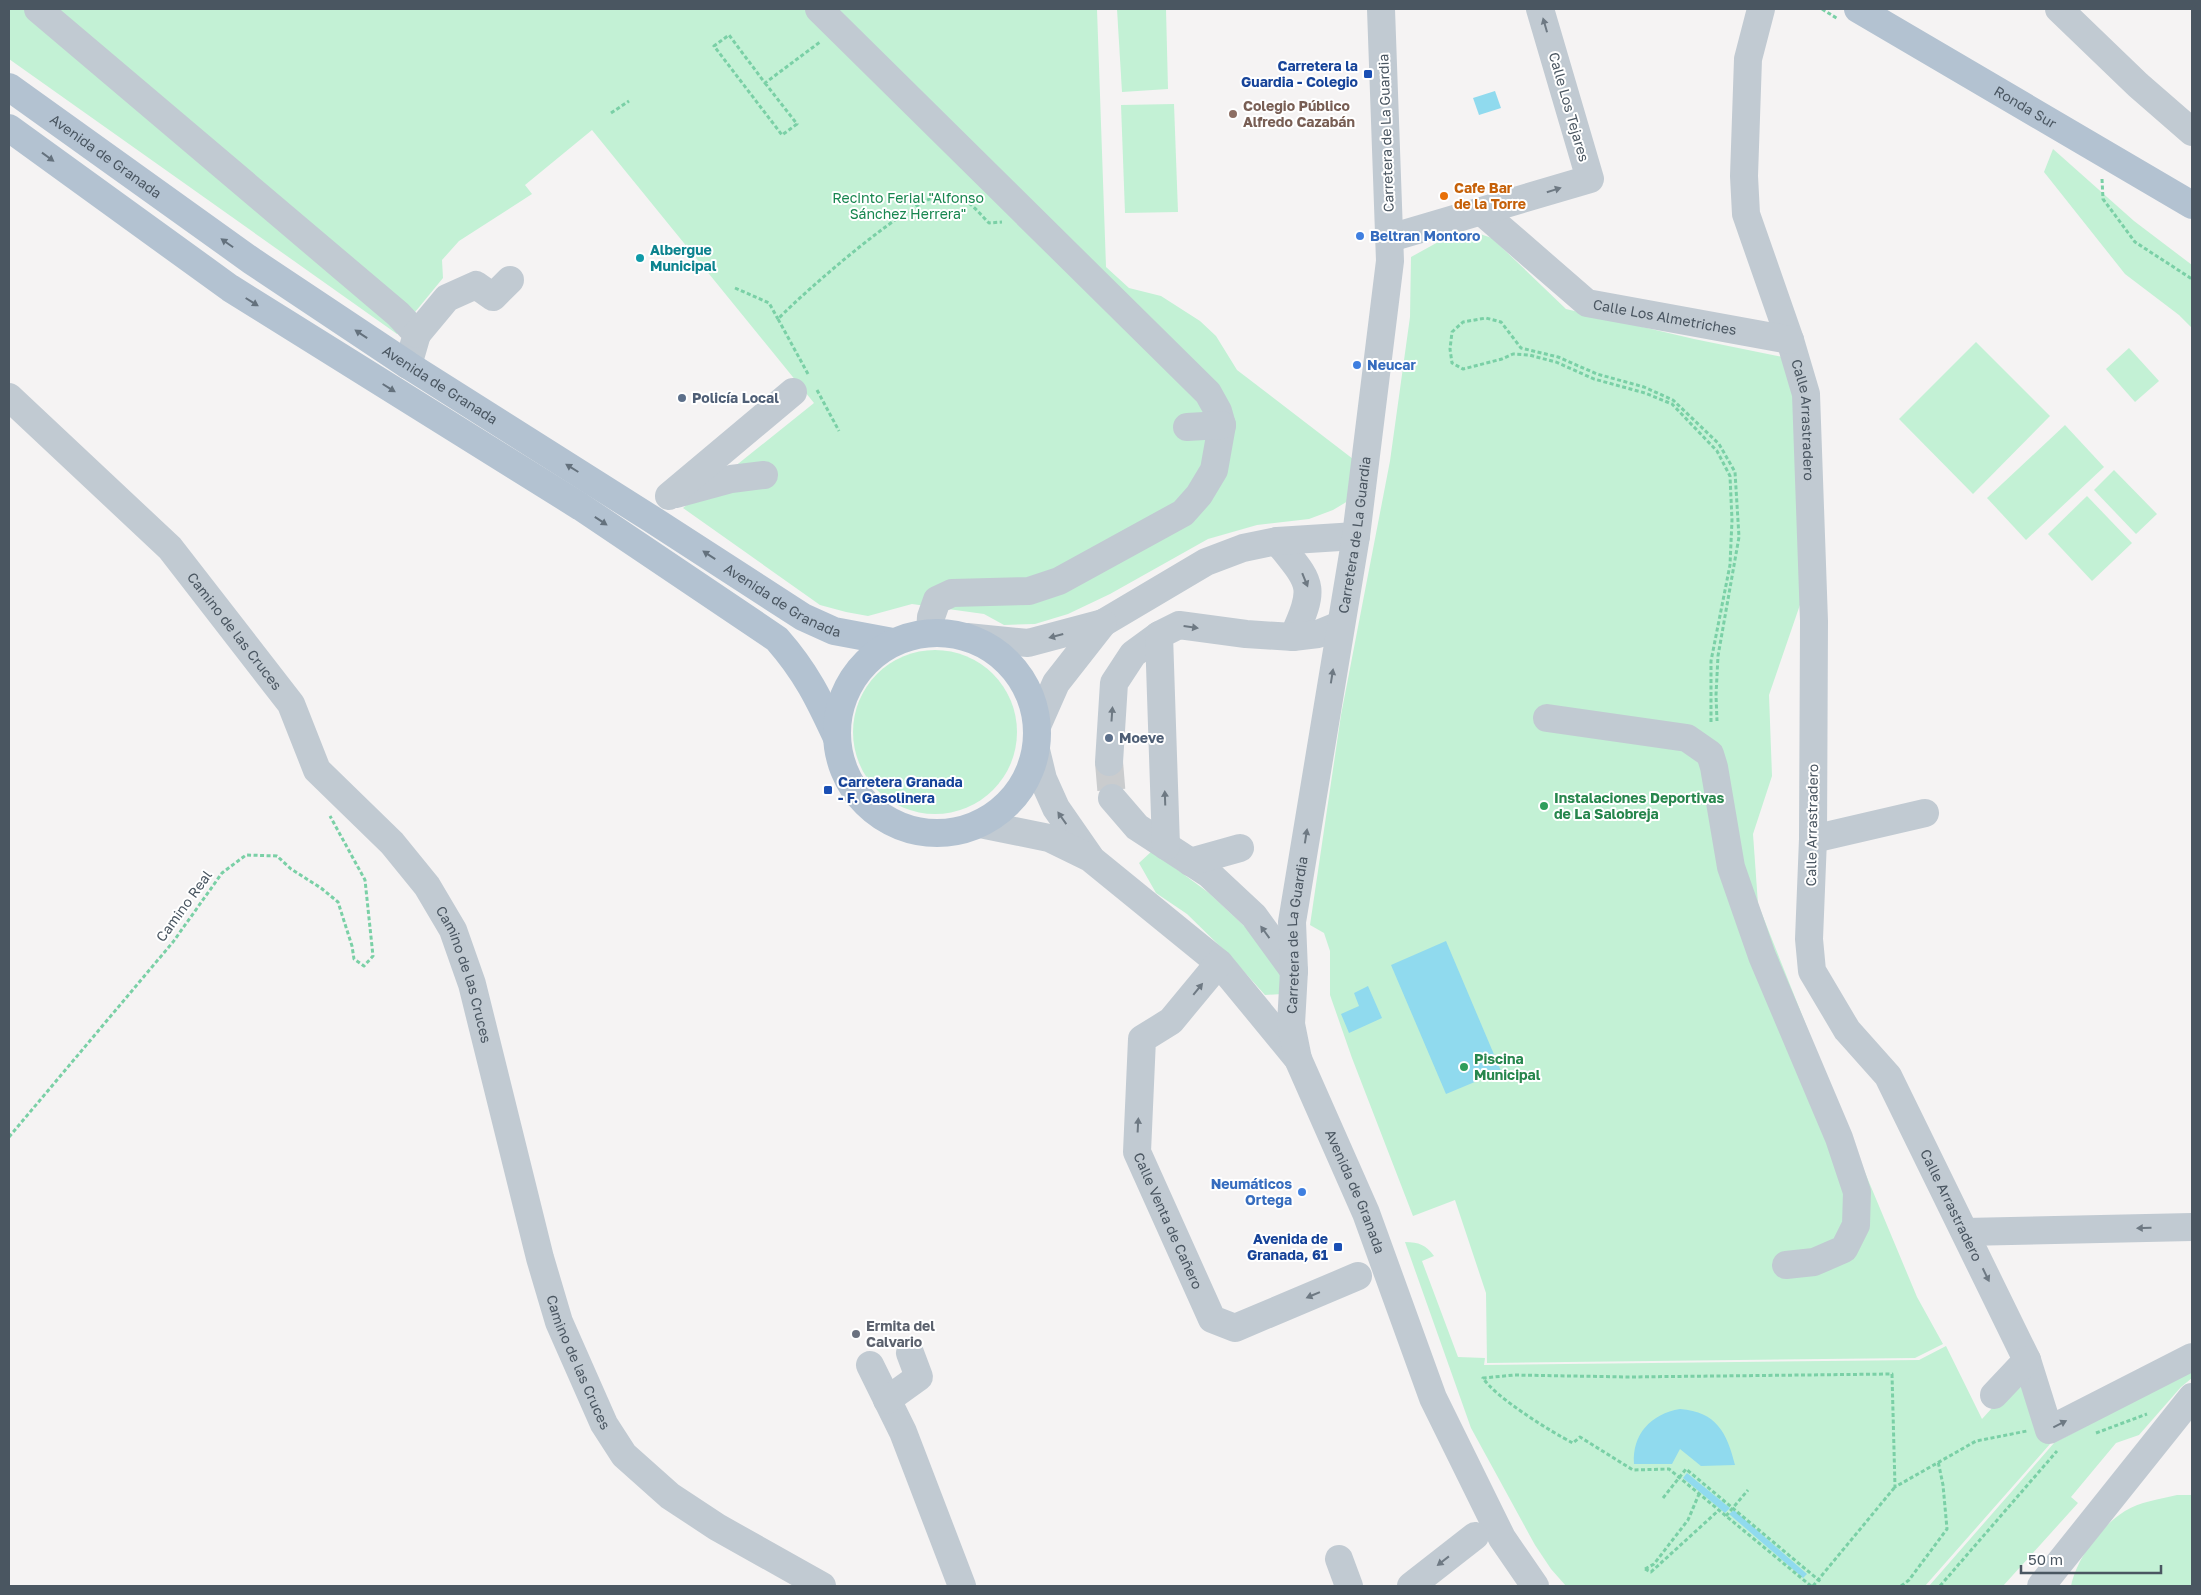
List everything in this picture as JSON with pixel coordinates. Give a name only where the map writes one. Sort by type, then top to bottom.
[{"type":"main road","name":"Ronda Sur","points":[[1858,9],[2192,205]]},
{"type":"main road","name":"Avenida de Granada","points":[[9,87],[252,261],[408,365],[803,617],[834,631],[893,642]]},
{"type":"main road","name":"Avenida de Granada","points":[[9,128],[230,288],[580,507],[777,639],[798,663],[815,690],[837,738]]},
{"type":"main road","points":[[949,632],[983,643],[997,652],[1021,677],[1035,709],[1037,738],[1032,766],[1017,794],[994,816],[980,824],[964,830],[932,833],[916,831],[886,819],[872,809],[851,785],[839,754],[837,738],[839,709],[850,681],[869,658],[893,642],[911,635],[949,632]]},
{"type":"street","points":[[38,9],[398,314],[417,334]]},
{"type":"street","points":[[819,9],[1208,393],[1218,411],[1222,425],[1214,470],[1199,495],[1183,514],[1059,581],[1029,591],[952,593],[937,600],[931,617],[930,632]]},
{"type":"street","name":"Carretera de La Guardia","points":[[1298,1058],[1291,1024],[1294,971],[1292,922],[1356,536],[1390,261],[1382,9]]},
{"type":"street","name":"Calle Los Tejares","points":[[1390,238],[1482,212],[1590,178],[1540,9]]},
{"type":"street","name":"Calle Arrastradero","points":[[1761,9],[1748,59],[1744,176],[1746,214],[1790,340],[1806,394],[1814,621],[1813,840],[1809,939],[1812,971],[1846,1030],[1888,1076],[2027,1360],[2049,1430],[2192,1357]]},
{"type":"street","points":[[2059,9],[2138,85],[2192,132]]},
{"type":"street","name":"Calle Los Almetriches","points":[[1482,212],[1587,303],[1790,340]]},
{"type":"street","points":[[408,365],[417,334],[447,298],[476,285],[493,297],[510,280]]},
{"type":"street","points":[[650,518],[669,496],[803,388]]},
{"type":"street","name":"Camino de las Cruces","points":[[9,397],[170,548],[291,704],[317,770],[392,843],[432,893],[453,930],[472,984],[540,1258],[559,1322],[604,1424],[624,1455],[670,1496],[693,1512],[822,1586]]},
{"type":"street","points":[[1187,427],[1222,425]]},
{"type":"street","points":[[669,496],[731,480],[764,475]]},
{"type":"street","points":[[967,637],[1028,643],[1103,623],[1206,562],[1243,548],[1277,541],[1356,536]]},
{"type":"street","points":[[1277,541],[1296,563],[1308,585],[1307,604],[1293,637]]},
{"type":"street","points":[[1037,738],[1056,683],[1103,623]]},
{"type":"street","points":[[1109,762],[1114,683],[1133,654],[1159,635],[1179,625],[1246,634],[1293,637],[1318,634],[1340,625]]},
{"type":"street","points":[[1159,635],[1166,846]]},
{"type":"street","points":[[1547,718],[1688,738],[1710,754],[1714,767],[1731,867],[1762,956],[1840,1138],[1857,1192],[1856,1225],[1844,1249],[1814,1262],[1786,1265]]},
{"type":"street","name":"Avenida de Granada","points":[[1037,738],[1043,779],[1056,808],[1090,858]]},
{"type":"street","points":[[1112,798],[1137,827],[1209,874],[1254,916],[1294,971]]},
{"type":"street","points":[[1813,840],[1925,813]]},
{"type":"street","name":"Avenida de Granada","points":[[980,824],[1049,838],[1090,858],[1219,963],[1298,1058],[1366,1213],[1433,1398],[1502,1538],[1535,1586]]},
{"type":"street","points":[[1190,862],[1240,848]]},
{"type":"street","name":"Calle Venta de Cañero","points":[[1219,963],[1171,1022],[1142,1039],[1137,1152],[1212,1319],[1234,1328],[1358,1276]]},
{"type":"street","points":[[1965,1232],[2192,1227]]},
{"type":"street","points":[[887,1400],[918,1377],[910,1353]]},
{"type":"street","points":[[1994,1395],[2027,1360]]},
{"type":"street","points":[[870,1365],[903,1432],[962,1586]]},
{"type":"street","points":[[2041,1586],[2192,1397]]},
{"type":"street","points":[[1411,1586],[1475,1536]]},
{"type":"street","points":[[1338,1559],[1350,1586]]},
{"type":"path","points":[[729,35],[765,83],[797,124],[782,135],[714,46],[729,35]]},
{"type":"path","points":[[765,83],[827,37]]},
{"type":"path","points":[[611,113],[629,101]]},
{"type":"path","points":[[2101,151],[2103,199],[2135,242],[2192,279]]},
{"type":"path","points":[[778,319],[819,280],[908,211],[930,197],[945,194],[957,195],[967,201],[989,223],[1005,222]]},
{"type":"path","points":[[735,288],[768,303],[809,376],[803,388],[839,431]]},
{"type":"path","points":[[1711,722],[1711,661],[1730,565],[1732,520],[1730,476],[1717,451],[1672,404],[1644,393],[1594,379],[1556,362],[1529,355],[1513,354],[1502,359],[1464,369],[1452,363],[1450,349],[1452,332],[1463,322],[1486,318],[1501,322],[1521,348],[1558,357],[1590,372],[1644,387],[1673,400],[1719,444],[1735,472],[1738,537],[1718,656],[1716,695],[1718,721]]},
{"type":"path","name":"Camino Real","points":[[9,1137],[173,942],[222,873],[246,856],[277,856],[291,869],[338,902],[354,959],[364,966],[373,956],[364,880],[328,813]]},
{"type":"path","points":[[1895,1487],[1892,1374],[1629,1377],[1514,1375],[1483,1378],[1493,1390],[1540,1424],[1573,1443],[1580,1437],[1633,1470],[1669,1469],[1812,1586],[1820,1580],[1895,1487],[1976,1441],[2033,1430]]},
{"type":"path","points":[[2095,1434],[2147,1414]]},
{"type":"path","points":[[1940,1586],[2060,1447]]},
{"type":"path","points":[[1901,1586],[1909,1580],[1947,1529],[1944,1485],[1938,1461]]},
{"type":"path","points":[[1663,1498],[1686,1469],[1820,1580]]},
{"type":"path","points":[[1726,1516],[1748,1490]]},
{"type":"path","points":[[1699,1494],[1688,1520],[1654,1564],[1646,1569],[1651,1572],[1662,1564],[1719,1510]]},
{"type":"green space","name":"Recinto Ferial \"Alfonso Sánchez Herrera\"","points":[[9,9],[1097,9],[1106,267],[1129,288],[1161,296],[1200,321],[1216,336],[1237,370],[1353,459],[1348,501],[1333,510],[1309,519],[1257,525],[1208,539],[1110,594],[1068,614],[1035,624],[1004,625],[984,614],[912,604],[868,616],[820,605],[683,508],[814,403],[592,130],[525,185],[532,194],[459,241],[442,260],[443,278],[397,334],[9,59]]},
{"type":"green space","points":[[1117,9],[1166,9],[1168,89],[1122,92]]},
{"type":"green space","points":[[1174,104],[1178,212],[1125,213],[1121,105]]},
{"type":"green space","points":[[2053,149],[2134,221],[2192,265],[2192,328],[2179,315],[2125,274],[2044,172]]},
{"type":"green space","name":"Instalaciones Deportivas de La Salobreja","points":[[1471,231],[1492,238],[1566,309],[1694,339],[1783,357],[1798,389],[1803,596],[1769,695],[1772,776],[1753,834],[1758,904],[1856,1151],[1917,1297],[1943,1344],[1915,1358],[1487,1363],[1486,1293],[1455,1200],[1413,1216],[1352,1058],[1330,995],[1330,951],[1324,933],[1310,925],[1341,715],[1390,461],[1410,317],[1411,257],[1440,241]]},
{"type":"green space","points":[[1976,342],[2050,416],[1973,494],[1899,419]]},
{"type":"green space","points":[[2129,348],[2159,381],[2135,402],[2106,369]]},
{"type":"green space","points":[[2065,425],[2104,467],[2026,540],[1987,498]]},
{"type":"green space","points":[[2114,470],[2157,514],[2136,534],[2094,490]]},
{"type":"green space","points":[[2087,496],[2132,543],[2092,581],[2048,534]]},
{"type":"green space","points":[[943,650],[959,653],[974,659],[999,680],[1008,693],[1014,708],[1017,732],[1016,748],[1008,771],[987,796],[974,805],[959,811],[927,814],[911,811],[896,805],[871,784],[862,771],[856,756],[853,724],[856,708],[862,693],[883,668],[896,659],[911,653]]},
{"type":"green space","points":[[1152,851],[1209,893],[1274,954],[1286,976],[1282,994],[1265,995],[1230,956],[1187,914],[1156,893],[1139,863]]},
{"type":"green space","points":[[1405,1242],[1422,1245],[1434,1256],[1422,1261],[1458,1357],[1485,1358],[1484,1365],[1919,1360],[1946,1346],[1982,1419],[2023,1374],[2034,1418],[2050,1444],[1925,1586],[1566,1586],[1551,1569],[1535,1545],[1471,1428]]},
{"type":"green space","points":[[2192,1370],[2192,1378],[2181,1387],[2139,1435],[2116,1443],[2071,1497],[2078,1503],[2003,1586],[1929,1586],[2054,1443]]},
{"type":"green space","points":[[2177,1495],[2192,1495],[2192,1586],[2071,1586],[2084,1554],[2099,1534],[2116,1518],[2137,1505]]},
{"type":"water","points":[[1495,91],[1501,108],[1479,115],[1473,98]]},
{"type":"water","points":[[1446,941],[1501,1071],[1446,1094],[1391,965]]},
{"type":"water","points":[[1368,986],[1382,1018],[1349,1033],[1341,1014],[1359,1006],[1354,993]]},
{"type":"water","points":[[1680,1409],[1703,1415],[1718,1426],[1728,1443],[1735,1465],[1701,1466],[1680,1449],[1672,1464],[1634,1464],[1636,1443],[1645,1427],[1660,1415]]},
{"type":"water","points":[[1687,1473],[1730,1508],[1725,1513],[1683,1478]]},
{"type":"water","points":[[1734,1510],[1807,1574],[1803,1578],[1729,1514]]},
{"type":"tunnel","points":[[1109,762],[1112,798]]},
{"type":"place","name":"Carretera la Guardia - Colegio","points":[[1368,74]]},
{"type":"place","name":"Colegio Público Alfredo Cazabán","points":[[1233,114]]},
{"type":"place","name":"Cafe Bar de la Torre","points":[[1444,196]]},
{"type":"place","name":"Beltran Montoro","points":[[1360,236]]},
{"type":"place","name":"Albergue Municipal","points":[[640,258]]},
{"type":"place","name":"Neucar","points":[[1357,365]]},
{"type":"place","name":"Policía Local","points":[[682,398]]},
{"type":"place","name":"Moeve","points":[[1109,738]]},
{"type":"place","name":"Carretera Granada - F. Gasolinera","points":[[828,790]]},
{"type":"place","name":"Instalaciones Deportivas de La Salobreja","points":[[1544,806]]},
{"type":"place","name":"Piscina Municipal","points":[[1464,1067]]},
{"type":"place","name":"Neumáticos Ortega","points":[[1302,1192]]},
{"type":"place","name":"Avenida de Granada, 61","points":[[1338,1247]]},
{"type":"place","name":"Ermita del Calvario","points":[[856,1334]]}]
